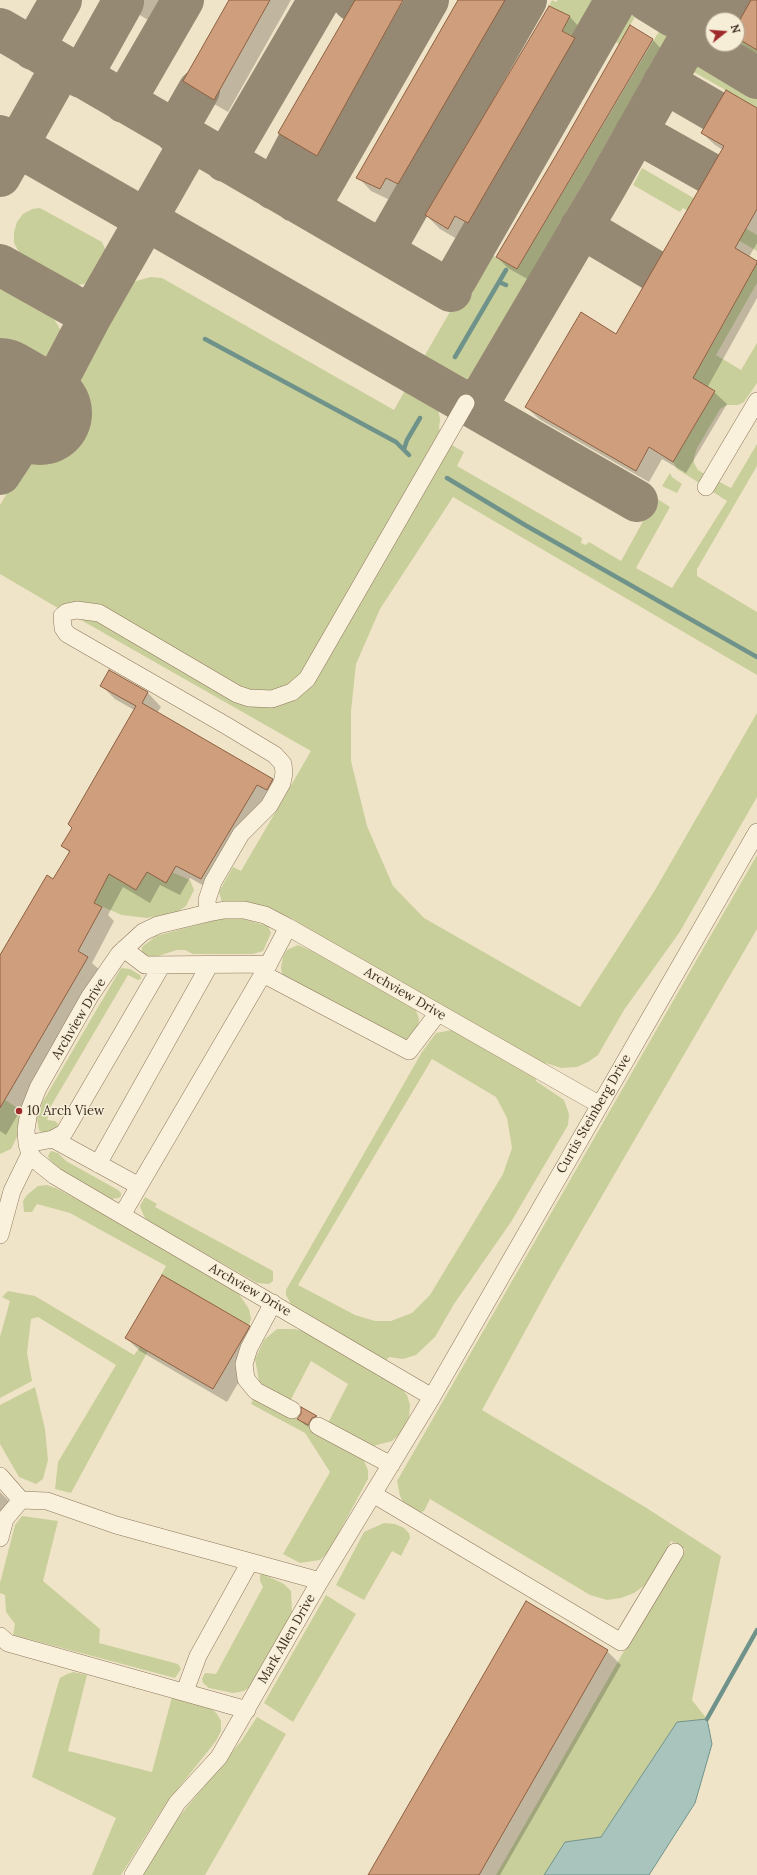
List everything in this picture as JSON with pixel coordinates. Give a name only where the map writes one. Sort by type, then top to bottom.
[{"type":"street","points":[[706,487],[757,401]]},
{"type":"street","points":[[208,913],[207,900],[213,882],[241,834],[269,806],[282,783],[284,773],[283,764],[275,755],[227,726],[67,634],[63,628],[62,616],[67,612],[77,610],[99,613],[212,680],[248,698],[272,698],[292,692],[307,679],[466,403]]},
{"type":"street","name":"Curtis Steinberg Drive","points":[[432,1397],[757,832]]},
{"type":"street","name":"Archview Drive","points":[[432,1397],[55,1176],[40,1165],[28,1149],[26,1130],[29,1111],[38,1088],[90,996],[124,949],[143,932],[208,913],[224,910],[244,910],[265,915],[288,927],[600,1105]]},
{"type":"street","points":[[122,1215],[266,969],[288,927]]},
{"type":"street","points":[[124,949],[145,965],[210,964],[266,969],[409,1051],[438,1012]]},
{"type":"street","points":[[98,1164],[210,964]]},
{"type":"street","points":[[0,1235],[12,1191],[28,1149],[53,1139],[64,1132],[162,965]]},
{"type":"street","points":[[53,1139],[139,1186]]},
{"type":"street","points":[[273,1303],[249,1348],[244,1364],[246,1379],[256,1392],[292,1410]]},
{"type":"street","name":"Mark Allen Drive","points":[[133,1875],[177,1803],[219,1757],[320,1581],[432,1397]]},
{"type":"street","points":[[318,1426],[390,1465]]},
{"type":"street","points":[[0,1476],[21,1500],[47,1501],[116,1525],[320,1581]]},
{"type":"street","points":[[373,1494],[621,1642],[675,1552]]},
{"type":"street","points":[[0,1538],[5,1519],[21,1500]]},
{"type":"street","points":[[185,1691],[198,1656],[250,1562]]},
{"type":"street","points":[[0,1636],[8,1643],[185,1691],[247,1710]]},
{"type":"green space","points":[[552,0],[556,2],[558,0],[605,0],[582,41],[562,31],[570,16],[549,6]]},
{"type":"green space","points":[[628,4],[639,10],[619,44],[608,37],[621,12]]},
{"type":"green space","points":[[661,28],[668,35],[467,383],[442,373],[421,362],[485,251],[517,269]]},
{"type":"green space","points":[[745,43],[757,50],[757,72],[721,52],[745,52]]},
{"type":"green space","points":[[702,53],[757,85],[757,108],[692,71]]},
{"type":"green space","points":[[642,168],[757,235],[757,251],[683,208],[680,212],[633,185]]},
{"type":"green space","points":[[40,208],[102,242],[107,253],[105,264],[99,275],[89,283],[74,286],[63,285],[25,263],[14,243],[14,232],[17,222],[23,214],[32,209]]},
{"type":"green space","points":[[757,263],[757,283],[716,355],[741,370],[757,343],[757,383],[744,402],[738,405],[727,405],[720,409],[697,448],[694,463],[698,470],[706,475],[701,484],[677,469],[673,462],[715,391],[647,352],[657,334],[703,361]]},
{"type":"green space","points":[[151,277],[162,278],[394,410],[408,385],[429,398],[429,400],[438,409],[440,430],[437,436],[439,437],[298,678],[286,687],[272,692],[252,692],[67,605],[58,608],[0,574],[0,505],[125,289],[136,281]]},
{"type":"green space","points":[[4,284],[43,306],[51,314],[60,329],[60,341],[55,353],[46,365],[30,369],[17,367],[0,357],[0,285]]},
{"type":"green space","points":[[450,444],[464,452],[457,466],[582,538],[581,543],[586,545],[589,542],[621,561],[656,498],[670,507],[636,568],[672,588],[727,501],[710,490],[716,480],[731,488],[757,444],[757,466],[697,569],[697,576],[757,612],[757,675],[453,497],[380,609],[356,664],[351,711],[351,761],[367,826],[393,886],[424,918],[580,1007],[655,890],[757,713],[757,797],[679,933],[624,1010],[598,1055],[577,1067],[561,1068],[546,1063],[544,1066],[344,951],[291,918],[263,907],[222,902],[219,892],[233,867],[241,871],[311,751],[74,616],[89,617],[239,702],[282,704],[296,700],[312,682]]},
{"type":"green space","points":[[670,473],[672,477],[682,484],[677,493],[662,486]]},
{"type":"green space","points":[[757,855],[757,929],[552,1282],[482,1410],[645,1507],[721,1556],[692,1700],[707,1719],[677,1722],[601,1837],[565,1842],[544,1875],[496,1875],[620,1658],[685,1549],[671,1541],[650,1579],[644,1586],[634,1593],[621,1598],[607,1600],[590,1595],[430,1499],[424,1511],[418,1513],[404,1504],[400,1496],[397,1481]]},
{"type":"green space","points":[[89,862],[136,890],[147,872],[166,882],[172,872],[190,880],[194,890],[186,906],[177,912],[147,918],[122,915],[94,903]]},
{"type":"green space","points":[[227,917],[243,919],[268,926],[271,933],[263,951],[253,954],[193,954],[185,950],[177,950],[149,959],[142,953],[142,947],[156,936]]},
{"type":"green space","points":[[298,945],[312,951],[416,1010],[419,1019],[418,1029],[408,1040],[403,1040],[282,976],[281,967],[283,957],[287,950]]},
{"type":"green space","points":[[121,968],[130,969],[140,975],[141,979],[138,980],[128,975],[51,1106],[47,1120],[55,1121],[58,1124],[56,1129],[43,1133],[39,1130],[37,1118],[42,1103]]},
{"type":"green space","points":[[452,1030],[536,1079],[536,1081],[564,1100],[569,1114],[568,1125],[511,1222],[454,1304],[435,1337],[416,1355],[403,1359],[389,1357],[386,1361],[291,1304],[286,1295],[286,1290],[422,1052],[436,1033]],"holes":[[[432,1059],[496,1097],[507,1118],[512,1148],[503,1174],[430,1295],[412,1313],[391,1321],[375,1321],[355,1315],[298,1285]]]},
{"type":"green space","points":[[5,1100],[16,1107],[19,1111],[19,1133],[11,1149],[0,1154],[0,1109]]},
{"type":"green space","points":[[51,1151],[58,1153],[66,1161],[118,1190],[121,1193],[121,1196],[119,1198],[111,1199],[68,1174],[49,1159],[48,1156]]},
{"type":"green space","points":[[47,1185],[58,1189],[122,1224],[237,1291],[249,1309],[251,1319],[249,1325],[161,1275],[166,1266],[70,1213],[37,1204],[32,1212],[24,1212],[23,1201],[27,1195],[38,1186]]},
{"type":"green space","points":[[145,1197],[157,1204],[155,1207],[273,1271],[273,1281],[269,1284],[257,1283],[146,1220],[140,1206]]},
{"type":"green space","points":[[8,1291],[35,1296],[134,1355],[140,1347],[148,1351],[71,1493],[55,1489],[58,1462],[116,1365],[38,1317],[31,1319],[27,1353],[32,1381],[0,1398],[0,1337],[10,1301],[2,1297]]},
{"type":"green space","points":[[277,1329],[294,1329],[303,1331],[400,1387],[407,1395],[410,1405],[409,1417],[401,1433],[392,1441],[373,1446],[327,1425],[348,1384],[311,1361],[289,1403],[266,1390],[259,1381],[255,1359],[264,1340]]},
{"type":"green space","points":[[35,1387],[45,1429],[48,1460],[43,1479],[36,1484],[19,1477],[0,1444],[0,1405]]},
{"type":"green space","points":[[253,1399],[289,1414],[357,1453],[364,1461],[368,1470],[368,1479],[329,1551],[320,1560],[300,1563],[283,1554],[330,1472],[305,1433],[251,1404]]},
{"type":"green space","points":[[22,1516],[58,1521],[43,1581],[100,1629],[99,1643],[178,1664],[181,1669],[175,1678],[13,1635],[15,1624],[6,1612],[5,1595],[0,1593],[0,1583],[15,1525]]},
{"type":"green space","points":[[384,1523],[395,1524],[404,1528],[409,1533],[410,1538],[401,1556],[392,1551],[364,1600],[336,1585],[364,1532]]},
{"type":"green space","points":[[263,1574],[284,1584],[291,1591],[292,1613],[253,1685],[244,1691],[233,1693],[209,1688],[203,1683],[202,1679],[205,1673],[216,1674],[263,1587],[260,1581],[260,1575]]},
{"type":"green space","points":[[326,1595],[356,1614],[293,1722],[264,1703]]},
{"type":"green space","points":[[73,1672],[87,1675],[68,1751],[152,1772],[172,1697],[211,1708],[221,1721],[221,1731],[216,1741],[165,1805],[121,1875],[92,1875],[116,1818],[32,1777],[60,1678]]},
{"type":"green space","points":[[257,1717],[286,1734],[205,1875],[142,1875],[173,1824],[242,1740]]},
{"type":"water","points":[[707,1719],[712,1744],[695,1803],[649,1875],[544,1875],[565,1842],[601,1837],[677,1722]]},
{"type":"building","points":[[229,0],[270,0],[214,100],[183,81]]},
{"type":"building","points":[[355,0],[403,0],[317,156],[278,133]]},
{"type":"building","points":[[458,0],[505,0],[398,184],[386,178],[380,189],[356,178]]},
{"type":"building","points":[[751,0],[757,0],[757,50],[745,43],[744,12]]},
{"type":"building","points":[[549,6],[570,16],[562,31],[575,38],[468,223],[455,216],[448,229],[425,215]]},
{"type":"building","points":[[630,25],[653,39],[517,269],[496,257]]},
{"type":"building","points":[[726,90],[757,108],[757,209],[735,248],[757,261],[757,263],[693,378],[715,391],[673,462],[649,447],[636,471],[525,407],[581,312],[616,334],[724,146],[701,133]]},
{"type":"building","points":[[109,670],[148,692],[142,703],[273,779],[267,790],[257,785],[201,879],[176,866],[166,883],[147,872],[136,890],[109,874],[94,903],[102,907],[78,951],[88,957],[0,1108],[0,955],[47,875],[53,879],[70,851],[61,846],[72,828],[68,824],[136,706],[100,686]]},
{"type":"building","points":[[162,1275],[250,1326],[213,1389],[125,1338]]},
{"type":"building","points":[[301,1407],[317,1416],[312,1418],[308,1425],[297,1419],[301,1414]]},
{"type":"building","points":[[526,1601],[608,1650],[479,1875],[368,1875]]},
{"type":"waterway","points":[[455,357],[506,270]]},
{"type":"waterway","points":[[499,282],[506,285]]},
{"type":"waterway","points":[[205,339],[396,442],[409,455]]},
{"type":"waterway","points":[[404,449],[407,440],[420,418]]},
{"type":"waterway","points":[[447,478],[525,525],[757,657]]},
{"type":"waterway","points":[[707,1719],[757,1630]]},
{"type":"taxiway","points":[[33,49],[61,0]]},
{"type":"taxiway","points":[[124,102],[183,0]]},
{"type":"taxiway","points":[[225,161],[319,0]]},
{"type":"taxiway","points":[[295,201],[312,198],[317,193],[428,0]]},
{"type":"taxiway","points":[[372,245],[380,244],[391,237],[526,0]]},
{"type":"taxiway","points":[[440,284],[451,284],[456,279],[616,0]]},
{"type":"taxiway","points":[[647,0],[673,16],[687,21],[698,17],[705,10]]},
{"type":"taxiway","points":[[460,400],[473,400],[483,395],[606,186],[711,0]]},
{"type":"taxiway","points":[[720,0],[740,12]]},
{"type":"taxiway","points":[[81,77],[123,2]]},
{"type":"taxiway","points":[[0,29],[451,291]]},
{"type":"taxiway","points":[[689,37],[757,78]]},
{"type":"taxiway","points":[[0,176],[62,66]]},
{"type":"taxiway","points":[[664,82],[714,111]]},
{"type":"taxiway","points":[[175,132],[199,90]]},
{"type":"taxiway","points":[[636,132],[709,173]]},
{"type":"taxiway","points":[[0,136],[637,501]]},
{"type":"taxiway","points":[[0,474],[40,413],[91,316],[191,141]]},
{"type":"taxiway","points":[[274,189],[297,145]]},
{"type":"taxiway","points":[[581,227],[653,270]]},
{"type":"taxiway","points":[[0,265],[91,316]]},
{"type":"runway","points":[[0,390],[40,413]]},
{"type":"place","name":"10 Arch View","points":[[19,1111]]}]
